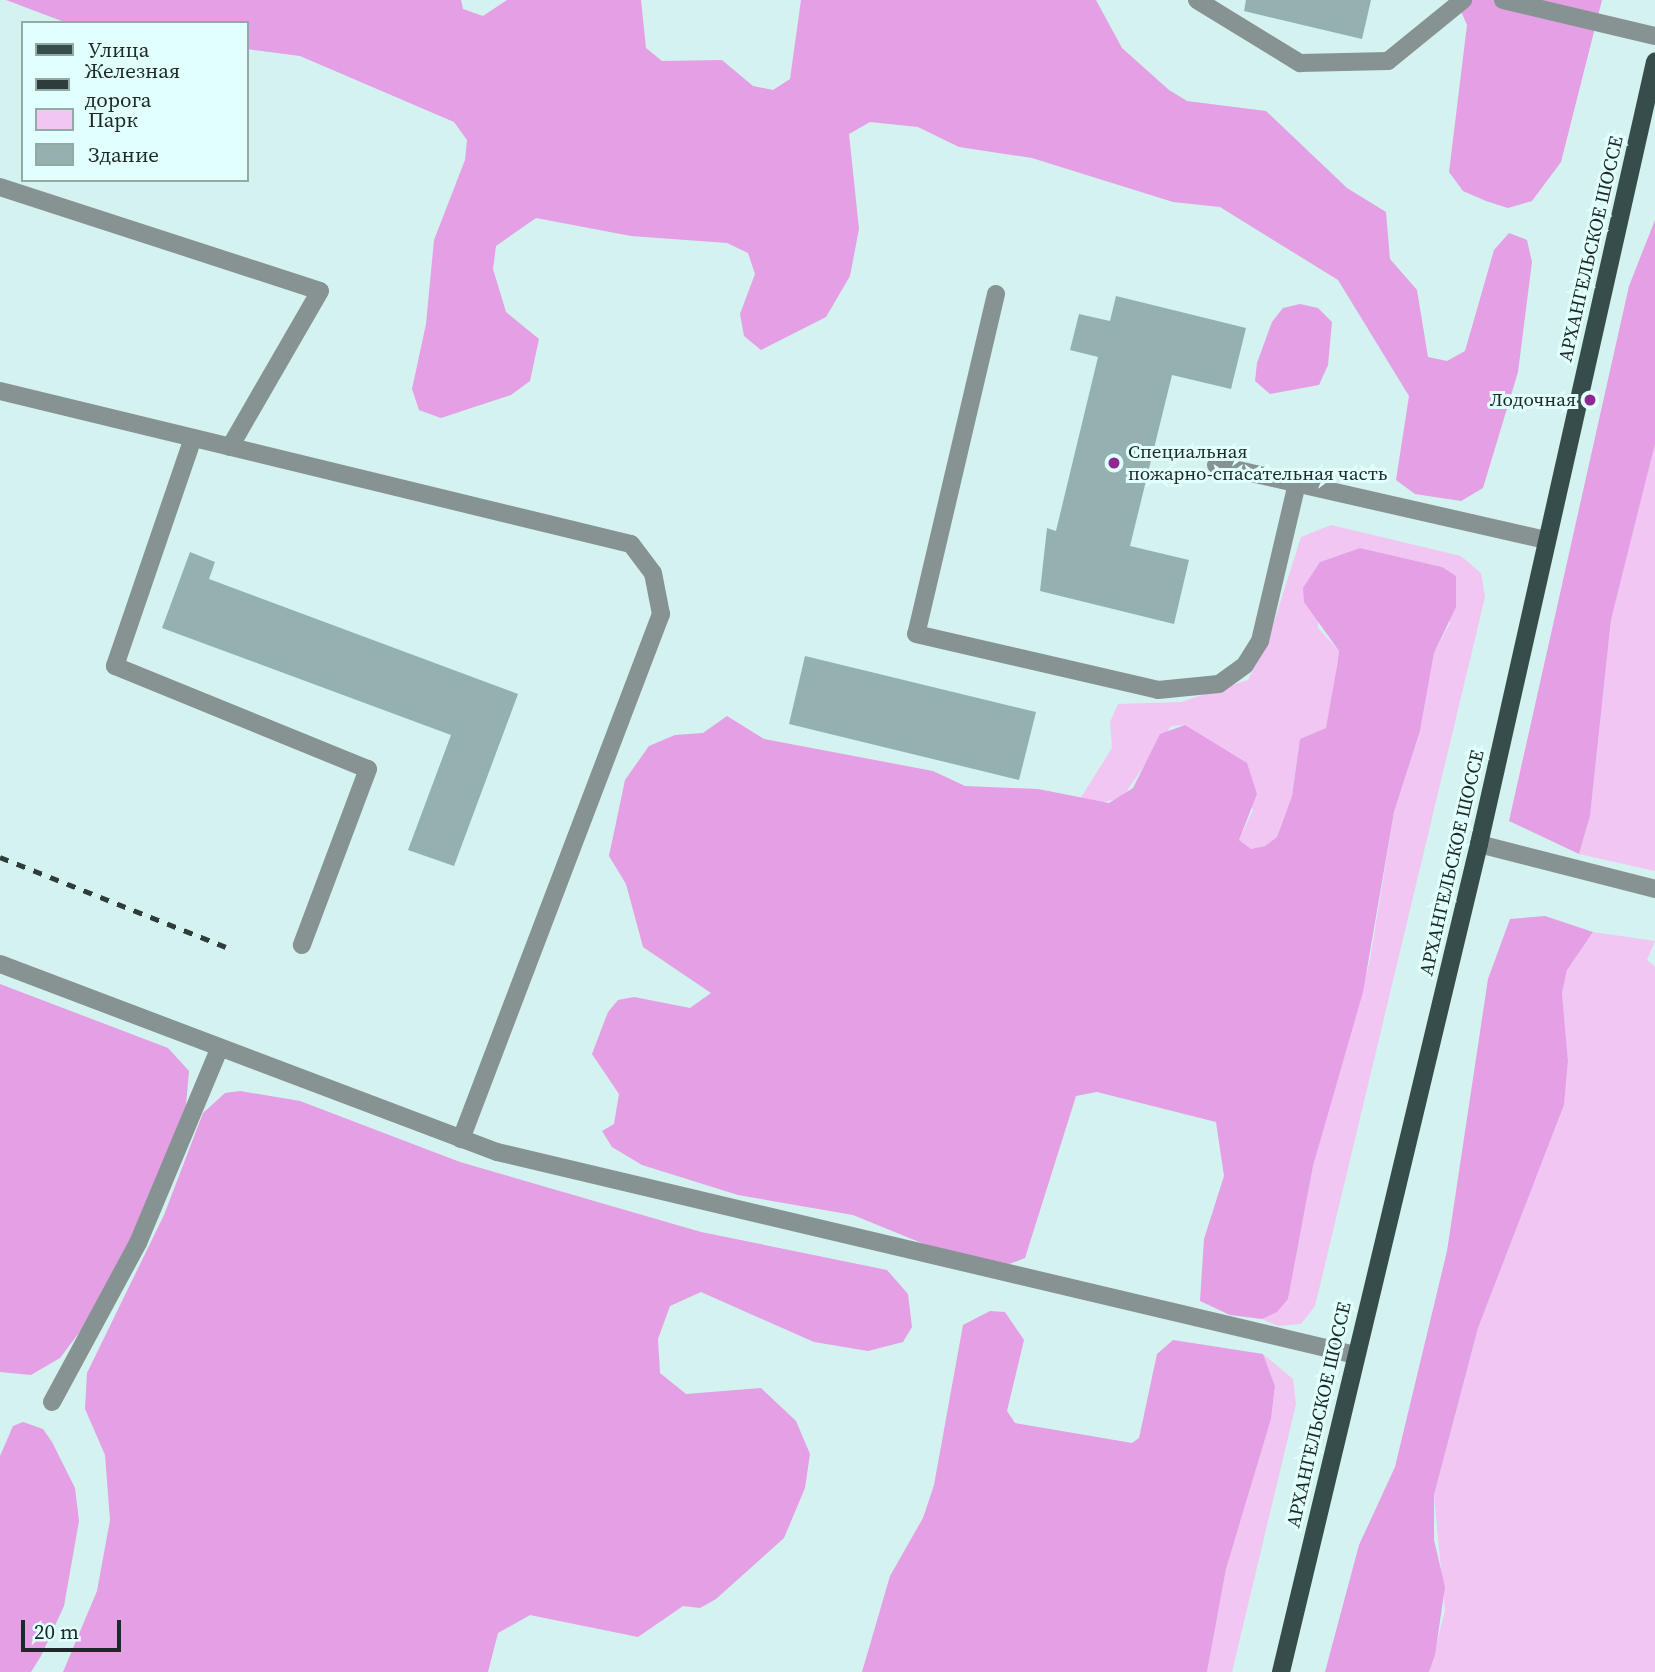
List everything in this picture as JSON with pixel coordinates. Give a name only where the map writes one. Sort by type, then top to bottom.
[{"type":"main road","name":"АРХАНГЕЛЬСКОЕ ШОССЕ","points":[[1281,1672],[1479,844],[1545,540],[1655,62]]},
{"type":"lane","points":[[1197,0],[1300,63],[1388,61],[1463,0]]},
{"type":"lane","points":[[1503,0],[1655,36]]},
{"type":"lane","points":[[0,187],[320,291],[230,447]]},
{"type":"lane","points":[[996,294],[916,634],[1158,690],[1219,684],[1245,665],[1259,641],[1297,483]]},
{"type":"lane","points":[[0,391],[631,544],[653,573],[661,614],[461,1139]]},
{"type":"lane","points":[[193,438],[115,666],[368,769],[302,945]]},
{"type":"lane","points":[[1216,465],[1545,540]]},
{"type":"lane","points":[[1479,844],[1655,889]]},
{"type":"lane","points":[[0,964],[461,1139],[1017,1280],[1355,1356]]},
{"type":"lane","points":[[52,1402],[138,1243],[219,1049]]},
{"type":"green space","points":[[1655,444],[1655,871],[1579,854],[1590,816],[1611,620]]},
{"type":"green space","points":[[1331,525],[1461,556],[1481,573],[1485,597],[1315,1306],[1301,1324],[1278,1326],[1262,1319],[1288,1299],[1313,1166],[1370,960],[1394,812],[1420,731],[1434,653],[1450,623],[1442,567],[1360,548],[1320,562],[1318,628],[1339,651],[1330,713],[1326,728],[1300,739],[1292,796],[1277,837],[1265,846],[1250,849],[1239,840],[1253,810],[1233,757],[1185,725],[1171,726],[1122,798],[1094,804],[1080,799],[1112,748],[1110,722],[1118,704],[1181,702],[1248,680],[1269,638],[1301,537]]},
{"type":"green space","points":[[1593,932],[1655,941],[1647,960],[1655,967],[1655,1672],[1429,1672],[1445,1611],[1434,1495],[1478,1328],[1564,1105],[1568,1061],[1562,993],[1567,970]]},
{"type":"green space","points":[[1263,1354],[1293,1379],[1296,1404],[1232,1672],[1207,1672],[1226,1569],[1271,1419],[1275,1386]]},
{"type":"shaded area","points":[[6,0],[461,0],[463,9],[483,16],[507,0],[641,0],[646,48],[662,61],[722,60],[753,86],[773,90],[790,79],[801,0],[1096,0],[1122,48],[1169,90],[1187,101],[1266,111],[1347,188],[1386,212],[1390,259],[1417,290],[1428,357],[1447,361],[1465,351],[1494,250],[1509,233],[1527,240],[1532,262],[1518,372],[1483,488],[1461,501],[1415,494],[1396,480],[1409,396],[1338,280],[1220,207],[1173,202],[1032,158],[959,147],[918,127],[870,122],[849,134],[859,229],[850,276],[826,317],[761,350],[744,336],[740,314],[755,274],[748,253],[727,243],[631,236],[536,218],[496,246],[493,269],[506,312],[539,339],[530,381],[511,395],[441,418],[419,410],[412,389],[426,324],[434,240],[465,160],[467,140],[454,122],[300,56],[248,49],[248,21],[62,21]]},
{"type":"shaded area","points":[[1456,0],[1602,0],[1561,162],[1532,201],[1508,208],[1486,201],[1463,191],[1449,172],[1467,25]]},
{"type":"shaded area","points":[[1655,220],[1655,444],[1611,620],[1590,816],[1579,854],[1509,821],[1629,286]]},
{"type":"shaded area","points":[[1300,304],[1318,308],[1332,322],[1328,365],[1319,385],[1270,394],[1255,381],[1257,363],[1272,322],[1283,308]]},
{"type":"shaded area","points":[[1360,548],[1442,567],[1456,576],[1456,607],[1434,653],[1420,731],[1394,812],[1363,992],[1313,1166],[1288,1299],[1277,1312],[1262,1319],[1230,1315],[1200,1301],[1204,1239],[1224,1176],[1216,1122],[1097,1092],[1076,1096],[1025,1258],[1009,1264],[929,1246],[853,1215],[738,1195],[642,1165],[612,1147],[602,1131],[614,1124],[619,1094],[592,1054],[608,1012],[618,1000],[634,997],[690,1008],[711,993],[643,947],[626,884],[609,856],[625,780],[649,746],[675,735],[703,733],[727,716],[764,739],[933,771],[965,786],[1038,789],[1109,803],[1133,788],[1160,734],[1185,725],[1247,763],[1257,794],[1239,840],[1251,849],[1265,846],[1277,837],[1292,796],[1300,739],[1326,728],[1337,666],[1339,651],[1304,602],[1303,588],[1320,562]]},
{"type":"shaded area","points":[[1545,916],[1593,932],[1567,970],[1562,993],[1568,1061],[1564,1105],[1478,1328],[1434,1495],[1434,1540],[1445,1587],[1435,1655],[1429,1672],[1325,1672],[1359,1545],[1395,1467],[1447,1251],[1488,979],[1510,919]]},
{"type":"shaded area","points":[[0,984],[168,1048],[189,1071],[186,1105],[140,1221],[91,1317],[60,1358],[31,1375],[0,1372]]},
{"type":"shaded area","points":[[240,1091],[300,1101],[460,1162],[701,1232],[887,1270],[908,1294],[912,1327],[903,1342],[868,1351],[814,1342],[701,1292],[670,1306],[658,1339],[660,1373],[686,1394],[761,1388],[796,1421],[810,1454],[805,1488],[784,1538],[716,1599],[700,1608],[683,1606],[638,1637],[530,1615],[498,1633],[488,1672],[63,1672],[97,1591],[110,1520],[105,1455],[85,1409],[87,1373],[164,1215],[203,1113],[225,1093]]},
{"type":"shaded area","points":[[990,1311],[1005,1312],[1024,1340],[1007,1411],[1015,1423],[1132,1443],[1139,1438],[1157,1354],[1173,1340],[1263,1354],[1275,1386],[1271,1419],[1226,1569],[1207,1672],[862,1672],[890,1576],[923,1518],[934,1485],[963,1325]]},
{"type":"shaded area","points":[[23,1422],[43,1429],[52,1442],[75,1488],[79,1521],[64,1606],[41,1656],[31,1672],[0,1672],[0,1456],[13,1426]]},
{"type":"building","points":[[1246,0],[1371,0],[1362,39],[1244,11]]},
{"type":"building","points":[[1116,296],[1246,328],[1231,389],[1172,375],[1130,546],[1189,560],[1174,624],[1040,591],[1047,528],[1056,531],[1098,357],[1070,350],[1079,314],[1110,321]]},
{"type":"building","points":[[190,552],[215,562],[209,579],[518,694],[454,866],[408,850],[451,735],[162,628]]},
{"type":"building","points":[[805,656],[1036,712],[1019,780],[789,724]]},
{"type":"railway","points":[[0,857],[226,947]]},
{"type":"place","name":"Лодочная","points":[[1590,400]]},
{"type":"place","name":"Специальная пожарно-спасательная часть","points":[[1114,463]]}]
